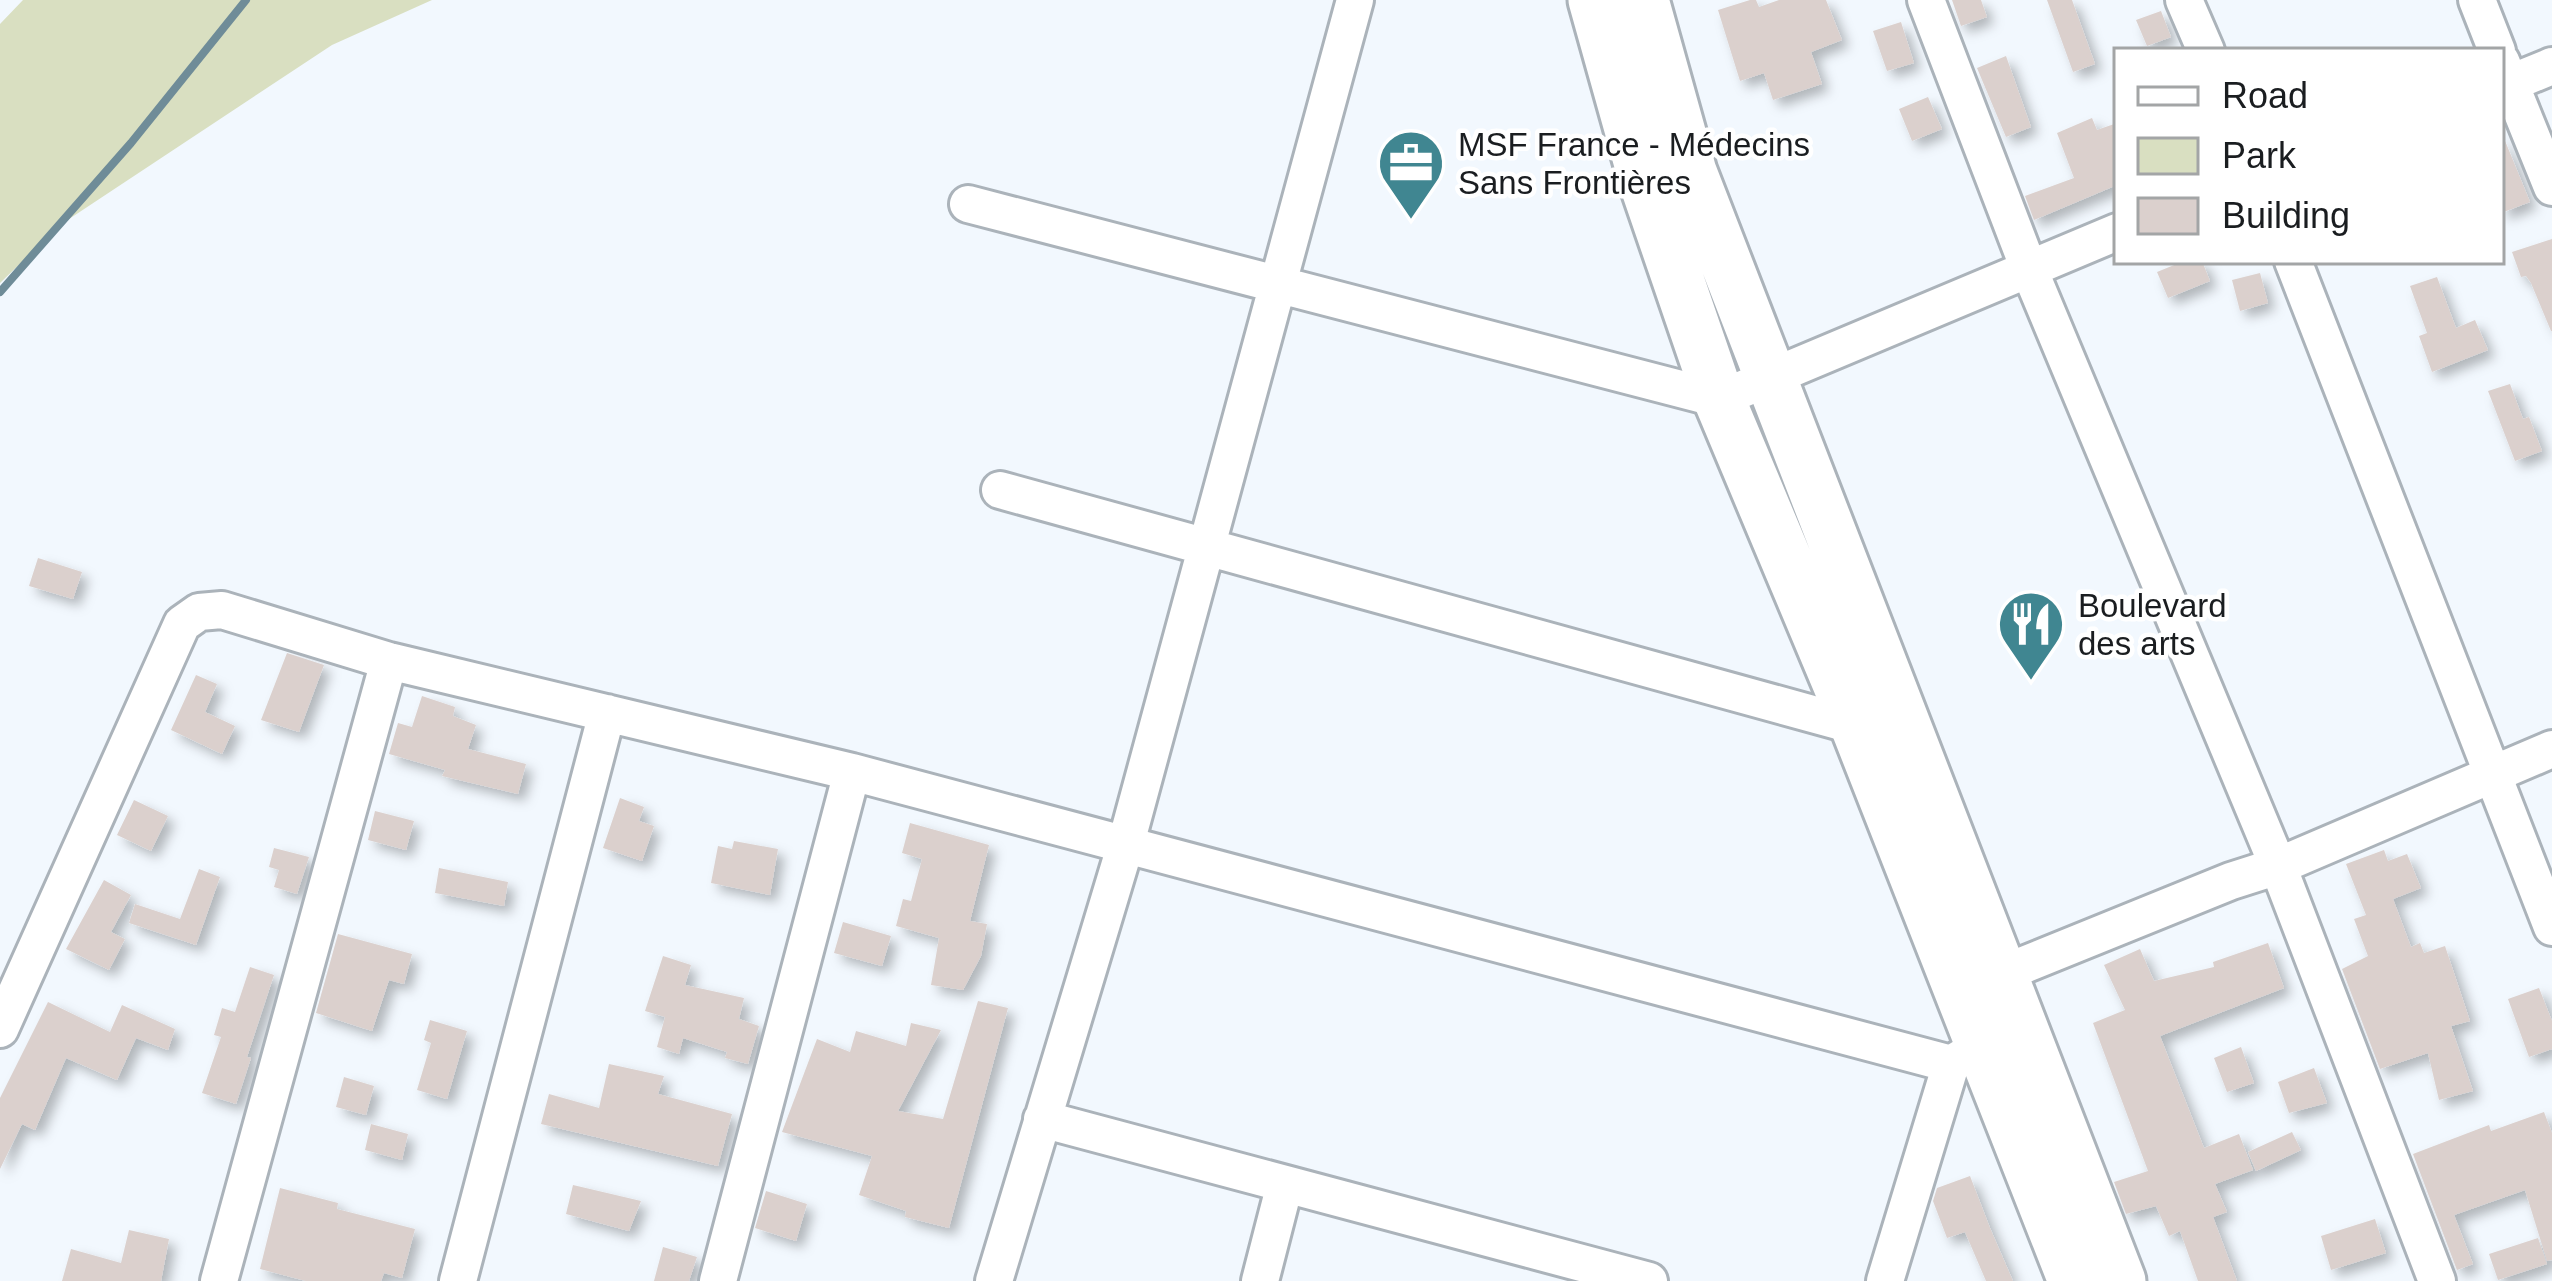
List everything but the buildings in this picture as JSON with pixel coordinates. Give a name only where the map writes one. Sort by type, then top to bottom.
[{"type":"highway","points":[[1594,0],[1646,186],[1719,398],[1984,1044],[2074,1281]]},
{"type":"highway","points":[[1643,0],[1691,172],[1999,975],[1984,1044],[2120,1281]]},
{"type":"street","points":[[994,1281],[1125,847],[1354,0]]},
{"type":"street","points":[[1926,0],[2029,269],[2278,866],[2437,1281]]},
{"type":"street","points":[[2184,0],[2205,48]]},
{"type":"street","points":[[2477,0],[2494,48]]},
{"type":"street","points":[[2504,71],[2552,66]]},
{"type":"street","points":[[2504,76],[2552,188]]},
{"type":"street","points":[[968,205],[1719,398],[2114,233]]},
{"type":"street","points":[[2294,264],[2552,927]]},
{"type":"street","points":[[1000,490],[1856,726]]},
{"type":"street","points":[[0,1029],[182,625],[199,612],[222,610],[389,661],[852,772],[1125,847],[1984,1044],[1886,1281]]},
{"type":"street","points":[[220,1281],[389,661]]},
{"type":"street","points":[[458,1281],[607,713]]},
{"type":"street","points":[[1999,975],[2278,866],[2552,749]]},
{"type":"street","points":[[718,1281],[852,772]]},
{"type":"street","points":[[1042,1119],[1649,1281]]},
{"type":"street","points":[[1260,1281],[1285,1184]]},
{"type":"green space","points":[[23,0],[432,0],[332,45],[60,225],[0,283],[0,24]]},
{"type":"waterway","points":[[0,292],[131,143],[246,0]]},
{"type":"place","name":"MSF France - Médecins Sans Frontières","points":[[1411,222]]},
{"type":"place","name":"Boulevard des arts","points":[[2031,683]]}]
